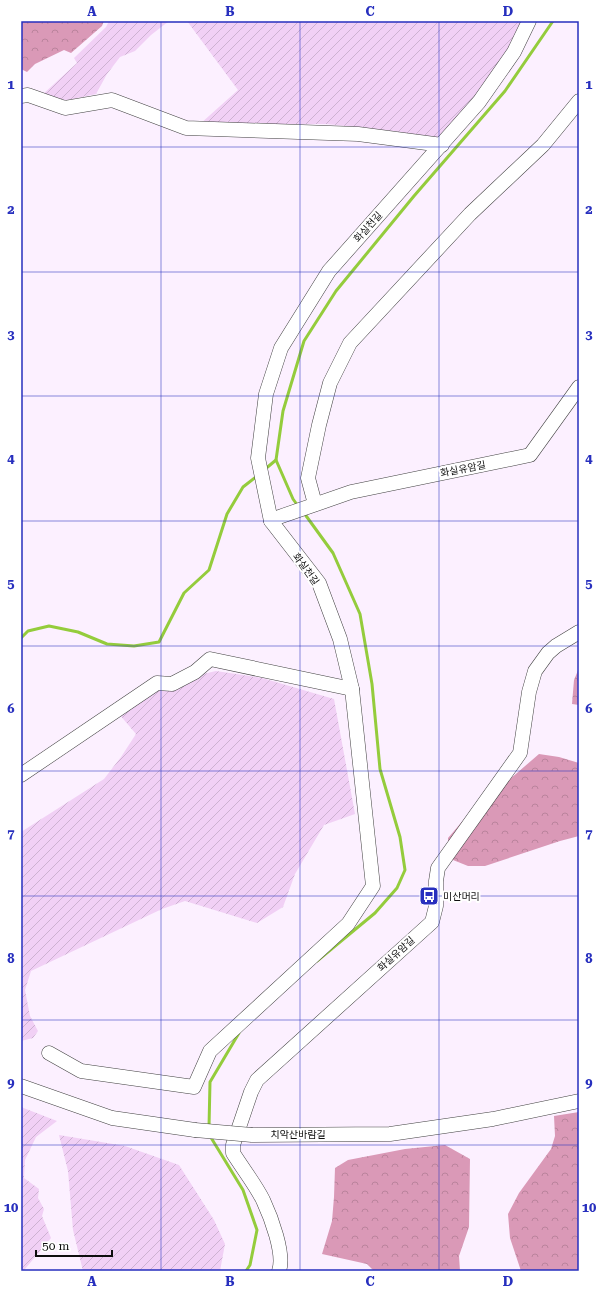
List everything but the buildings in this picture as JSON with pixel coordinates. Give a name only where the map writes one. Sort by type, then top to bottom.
[{"type":"street","name":"화실천길","points":[[352,689],[340,639],[319,583],[275,519],[261,476],[258,458],[266,394],[281,348],[329,271],[479,102],[514,52],[529,21]]},
{"type":"street","points":[[21,96],[28,95],[65,108],[112,100],[186,128],[358,134],[442,144]]},
{"type":"street","points":[[315,504],[308,478],[319,426],[330,383],[350,343],[470,214],[542,145],[579,101]]},
{"type":"street","name":"화실유암길","points":[[275,519],[350,492],[530,455],[579,387]]},
{"type":"street","name":"화실유암길","points":[[281,1269],[277,1238],[263,1200],[233,1153],[233,1145],[251,1092],[257,1080],[432,922],[436,906],[436,881],[438,868],[520,753],[529,692],[535,671],[548,653],[556,646],[579,632]]},
{"type":"street","points":[[21,775],[157,683],[172,684],[195,672],[210,659],[352,689],[373,886],[348,924],[210,1051],[194,1087],[81,1071],[49,1053]]},
{"type":"street","name":"치악산바람길","points":[[21,1086],[112,1118],[194,1130],[252,1135],[390,1134],[493,1119],[579,1101]]},
{"type":"shaded area","points":[[109,21],[169,21],[151,35],[135,51],[120,57],[107,74],[96,94],[68,100],[46,99],[42,95],[77,63],[74,58],[106,27]]},
{"type":"shaded area","points":[[187,21],[524,21],[501,64],[441,137],[431,144],[401,132],[327,124],[200,124],[238,90]]},
{"type":"shaded area","points":[[216,671],[262,678],[334,699],[355,814],[324,825],[295,874],[283,907],[257,923],[185,901],[162,909],[31,971],[25,990],[30,1016],[38,1031],[33,1038],[21,1041],[21,832],[104,779],[136,734],[119,714],[156,688]]},
{"type":"shaded area","points":[[21,1107],[57,1121],[36,1137],[25,1160],[24,1178],[39,1189],[38,1198],[44,1209],[42,1216],[51,1238],[24,1271],[21,1271]]},
{"type":"shaded area","points":[[59,1135],[125,1146],[179,1165],[214,1220],[225,1244],[220,1271],[83,1271],[73,1230],[68,1171]]},
{"type":"green space","points":[[21,21],[104,21],[102,26],[71,53],[64,50],[35,64],[27,72],[21,69]]},
{"type":"green space","points":[[579,668],[579,705],[572,704],[574,680]]},
{"type":"green space","points":[[539,754],[559,757],[579,763],[579,836],[485,866],[468,866],[448,858],[448,838],[466,817]]},
{"type":"green space","points":[[579,1112],[579,1271],[521,1271],[510,1238],[508,1214],[519,1193],[551,1149],[555,1136],[554,1116]]},
{"type":"green space","points":[[445,1145],[470,1159],[469,1227],[459,1256],[460,1271],[374,1271],[367,1264],[322,1254],[332,1221],[335,1168],[348,1160],[405,1149]]},
{"type":"waterway","points":[[298,506],[293,499],[276,460],[283,411],[304,341],[336,291],[414,196],[505,91],[553,21]]},
{"type":"waterway","points":[[264,470],[276,460]]},
{"type":"waterway","points":[[21,638],[28,631],[49,626],[78,632],[107,644],[134,646],[159,642],[184,593],[209,570],[227,514],[243,487],[257,476]]},
{"type":"waterway","points":[[304,513],[333,553],[360,614],[372,684],[380,769],[400,837],[405,870],[397,888],[375,913],[317,961]]},
{"type":"waterway","points":[[209,1127],[210,1082],[239,1033]]},
{"type":"waterway","points":[[210,1136],[243,1190],[257,1230],[250,1265],[246,1271]]},
{"type":"place","name":"미산머리","points":[[429,896]]}]
